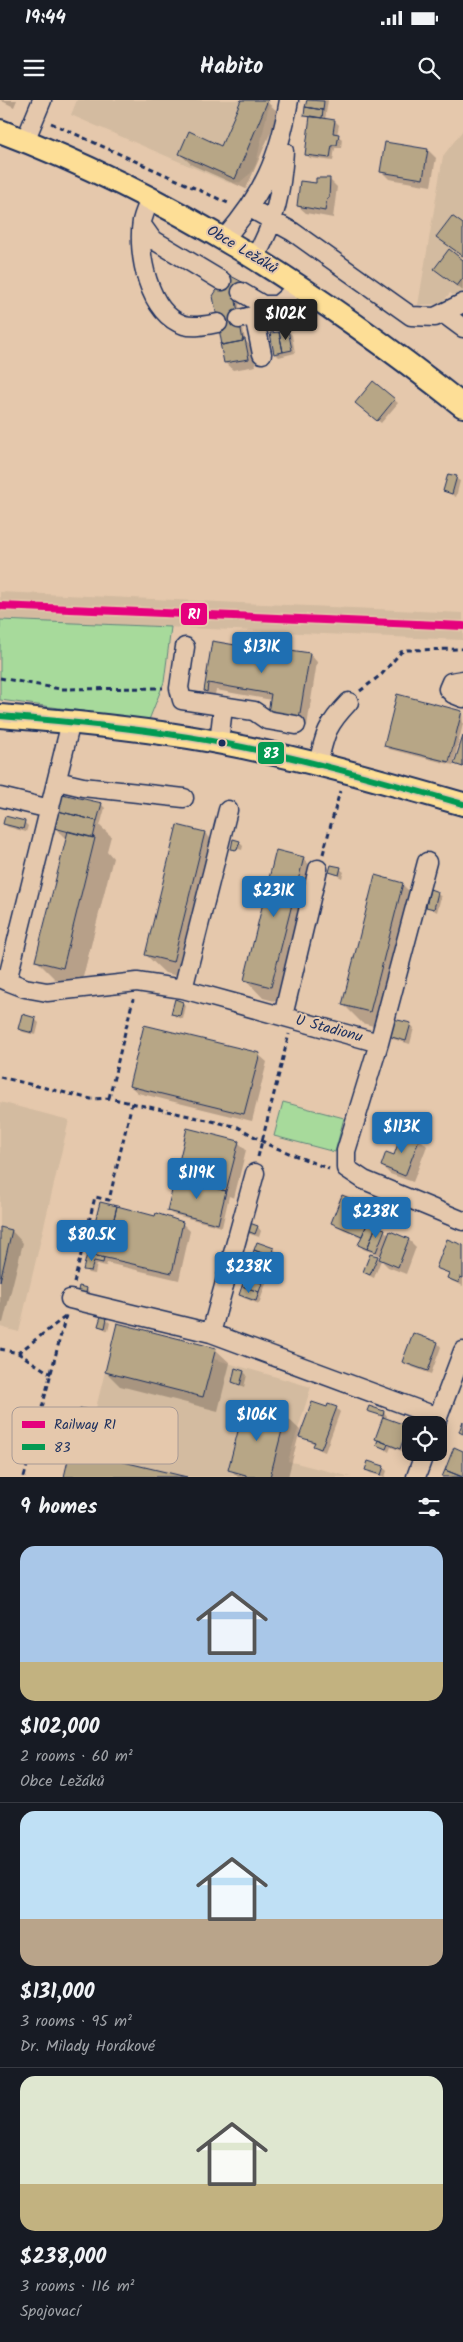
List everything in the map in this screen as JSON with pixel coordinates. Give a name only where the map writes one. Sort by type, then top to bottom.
[{"type":"main road","name":"Obce Ležáků","points":[[0,131],[151,199],[255,257],[298,284],[371,335],[463,406]]},
{"type":"main road","points":[[0,716],[71,722],[181,736],[219,743],[318,764],[463,804]]},
{"type":"street","points":[[25,141],[42,100]]},
{"type":"street","points":[[255,257],[273,220],[283,174],[285,125],[289,100]]},
{"type":"street","points":[[224,239],[250,208],[270,173],[285,125]]},
{"type":"street","points":[[151,199],[142,225],[146,278],[153,294],[164,311],[174,320],[188,326],[218,322]]},
{"type":"street","points":[[250,208],[273,220],[403,312],[420,318],[444,314],[463,303]]},
{"type":"street","points":[[142,225],[152,239],[222,281]]},
{"type":"street","points":[[262,354],[246,317],[278,305],[289,296],[298,284]]},
{"type":"street","points":[[241,292],[263,305],[278,305]]},
{"type":"street","points":[[444,314],[463,328]]},
{"type":"street","points":[[184,647],[178,688],[180,698],[184,702],[254,712],[267,720],[296,725]]},
{"type":"street","points":[[463,680],[451,682],[448,688],[453,694],[463,698]]},
{"type":"street","points":[[318,764],[326,730],[332,720],[349,702]]},
{"type":"street","points":[[219,743],[223,707]]},
{"type":"street","points":[[4,980],[50,809],[71,722]]},
{"type":"street","points":[[57,781],[83,787],[184,798]]},
{"type":"street","points":[[0,797],[50,809]]},
{"type":"street","points":[[183,989],[228,810]]},
{"type":"street","points":[[379,1042],[427,862]]},
{"type":"street","points":[[288,1018],[318,869]]},
{"type":"street","name":"U Stadionu","points":[[4,980],[25,988],[47,992],[137,982],[183,989],[379,1042],[346,1151],[346,1168]]},
{"type":"street","points":[[346,1168],[364,1180],[463,1221]]},
{"type":"street","points":[[211,1333],[255,1173]]},
{"type":"street","points":[[70,1299],[211,1333],[424,1416]]},
{"type":"street","points":[[439,1416],[463,1351]]},
{"type":"street","points":[[416,1477],[422,1461]]},
{"type":"path","points":[[349,702],[382,674],[401,652],[407,650],[463,649]]},
{"type":"path","points":[[0,678],[60,689],[178,688]]},
{"type":"path","points":[[318,869],[340,791]]},
{"type":"path","points":[[109,1098],[137,982]]},
{"type":"path","points":[[255,1173],[288,1018]]},
{"type":"path","points":[[0,1078],[91,1099],[109,1098],[238,1127],[262,1142],[330,1170],[346,1168]]},
{"type":"path","points":[[18,1353],[65,1317]]},
{"type":"path","points":[[0,1349],[18,1353],[51,1374]]},
{"type":"shaded area","points":[[77,100],[270,100],[256,164],[251,173],[240,182],[229,183],[71,115]]},
{"type":"shaded area","points":[[463,130],[463,302],[450,293],[441,304],[418,305],[443,156]]},
{"type":"shaded area","points":[[0,592],[463,613],[463,640],[0,620]]},
{"type":"shaded area","points":[[0,1102],[69,1120],[19,1332],[0,1327]]},
{"type":"shaded area","points":[[117,1323],[216,1348],[214,1359],[311,1387],[288,1461],[351,1477],[64,1477],[67,1464],[178,1464],[178,1407],[96,1407]]},
{"type":"green space","points":[[0,620],[171,627],[164,682],[149,720],[0,700]]},
{"type":"green space","points":[[283,1102],[344,1118],[335,1152],[274,1136]]},
{"type":"building","points":[[241,100],[268,100],[235,179],[179,154],[189,131],[221,146]]},
{"type":"building","points":[[307,100],[324,101],[323,110],[305,107]]},
{"type":"building","points":[[305,107],[323,110],[322,118],[304,116]]},
{"type":"building","points":[[310,116],[335,120],[333,133],[339,134],[337,145],[332,145],[330,158],[305,155]]},
{"type":"building","points":[[385,142],[428,149],[423,179],[380,172]]},
{"type":"building","points":[[316,178],[330,178],[329,198],[327,198],[325,211],[297,206],[300,181],[316,183]]},
{"type":"building","points":[[452,216],[463,224],[463,256],[436,237]]},
{"type":"building","points":[[449,249],[463,260],[463,278],[457,286],[434,269]]},
{"type":"building","points":[[227,274],[246,284],[236,301],[243,341],[222,345],[213,296]]},
{"type":"building","points":[[288,330],[292,350],[283,352],[279,332]]},
{"type":"building","points":[[279,332],[283,352],[274,354],[270,333]]},
{"type":"building","points":[[245,339],[249,359],[224,363],[220,343],[222,345],[243,341]]},
{"type":"building","points":[[373,381],[395,399],[377,421],[355,403]]},
{"type":"building","points":[[448,474],[457,476],[452,494],[443,491]]},
{"type":"building","points":[[212,641],[276,652],[277,648],[310,653],[299,719],[268,713],[271,694],[208,683],[207,692],[204,691]]},
{"type":"building","points":[[397,694],[462,711],[449,762],[384,746]]},
{"type":"building","points":[[463,736],[463,767],[454,764]]},
{"type":"building","points":[[62,794],[102,803],[97,821],[58,811]]},
{"type":"building","points":[[58,811],[97,821],[93,838],[54,828]]},
{"type":"building","points":[[5,816],[25,821],[23,829],[3,824]]},
{"type":"building","points":[[177,825],[205,832],[173,962],[145,955]]},
{"type":"building","points":[[68,831],[95,838],[63,968],[35,961]]},
{"type":"building","points":[[233,839],[240,841],[237,850],[231,849]]},
{"type":"building","points":[[276,850],[304,857],[271,987],[244,980]]},
{"type":"building","points":[[331,865],[341,867],[339,875],[329,872]]},
{"type":"building","points":[[375,875],[403,883],[370,1012],[342,1005]]},
{"type":"building","points":[[430,889],[438,892],[434,909],[426,907]]},
{"type":"building","points":[[175,999],[183,1002],[180,1016],[171,1014]]},
{"type":"building","points":[[22,1014],[36,1018],[33,1033],[18,1029]]},
{"type":"building","points":[[393,1019],[411,1023],[406,1041],[388,1036]]},
{"type":"building","points":[[144,1025],[260,1053],[244,1114],[129,1086]]},
{"type":"building","points":[[187,1128],[239,1141],[226,1191],[208,1186],[210,1180],[194,1176],[193,1182],[175,1178]]},
{"type":"building","points":[[403,1130],[420,1137],[405,1176],[381,1166],[386,1152],[394,1155]]},
{"type":"building","points":[[194,1176],[210,1180],[208,1186],[226,1191],[218,1224],[167,1211],[175,1178],[193,1182]]},
{"type":"building","points":[[342,1195],[369,1206],[363,1220],[368,1222],[362,1236],[331,1223]]},
{"type":"building","points":[[100,1202],[117,1206],[111,1231],[104,1230],[102,1238],[98,1238],[93,1255],[87,1254]]},
{"type":"building","points":[[117,1206],[155,1216],[156,1213],[183,1222],[172,1273],[93,1255],[98,1238],[102,1238],[104,1230],[111,1231]]},
{"type":"building","points":[[244,1221],[258,1226],[255,1234],[242,1229]]},
{"type":"building","points":[[368,1222],[376,1226],[367,1249],[358,1245]]},
{"type":"building","points":[[376,1226],[385,1229],[376,1252],[367,1249]]},
{"type":"building","points":[[0,1227],[12,1230],[0,1281]]},
{"type":"building","points":[[390,1231],[409,1239],[398,1267],[379,1259]]},
{"type":"building","points":[[447,1239],[463,1245],[463,1278],[460,1277],[459,1283],[447,1278],[449,1273],[436,1268]]},
{"type":"building","points":[[257,1242],[274,1248],[272,1257],[254,1250]]},
{"type":"building","points":[[254,1250],[272,1257],[269,1266],[251,1259]]},
{"type":"building","points":[[87,1254],[104,1258],[103,1263],[94,1261],[91,1271],[83,1270]]},
{"type":"building","points":[[370,1254],[378,1256],[370,1275],[363,1272]]},
{"type":"building","points":[[251,1259],[269,1266],[265,1274],[248,1268]]},
{"type":"building","points":[[248,1269],[265,1274],[262,1283],[245,1277]]},
{"type":"building","points":[[245,1277],[262,1283],[259,1292],[242,1286]]},
{"type":"building","points":[[79,1286],[87,1288],[85,1297],[77,1295]]},
{"type":"building","points":[[242,1286],[259,1292],[256,1301],[239,1295]]},
{"type":"building","points":[[101,1316],[107,1318],[105,1328],[98,1326]]},
{"type":"building","points":[[117,1323],[216,1348],[203,1397],[105,1372]]},
{"type":"building","points":[[413,1333],[438,1342],[428,1371],[402,1362]]},
{"type":"building","points":[[235,1368],[244,1371],[240,1385],[232,1382]]},
{"type":"building","points":[[312,1402],[327,1407],[328,1404],[337,1407],[321,1449],[313,1446],[315,1442],[299,1437]]},
{"type":"building","points":[[245,1404],[271,1411],[271,1407],[280,1409],[279,1413],[286,1415],[270,1477],[246,1477],[246,1475],[228,1470]]},
{"type":"building","points":[[369,1406],[384,1411],[383,1416],[367,1411]]},
{"type":"building","points":[[383,1417],[402,1424],[402,1443],[400,1449],[375,1439]]},
{"type":"building","points":[[463,1421],[463,1434],[459,1432]]},
{"type":"building","points":[[378,1440],[388,1444],[386,1449],[376,1445]]},
{"type":"building","points":[[454,1447],[463,1451],[463,1477],[445,1470]]},
{"type":"building","points":[[368,1461],[384,1466],[381,1475],[365,1470]]},
{"type":"building","points":[[67,1464],[132,1464],[187,1477],[64,1477]]},
{"type":"building","points":[[445,1470],[462,1477],[442,1477]]},
{"type":"rail line","name":"R1","points":[[0,606],[463,626]]},
{"type":"transit line","name":"83","points":[[0,716],[117,727],[223,743],[326,766],[463,804]]}]
